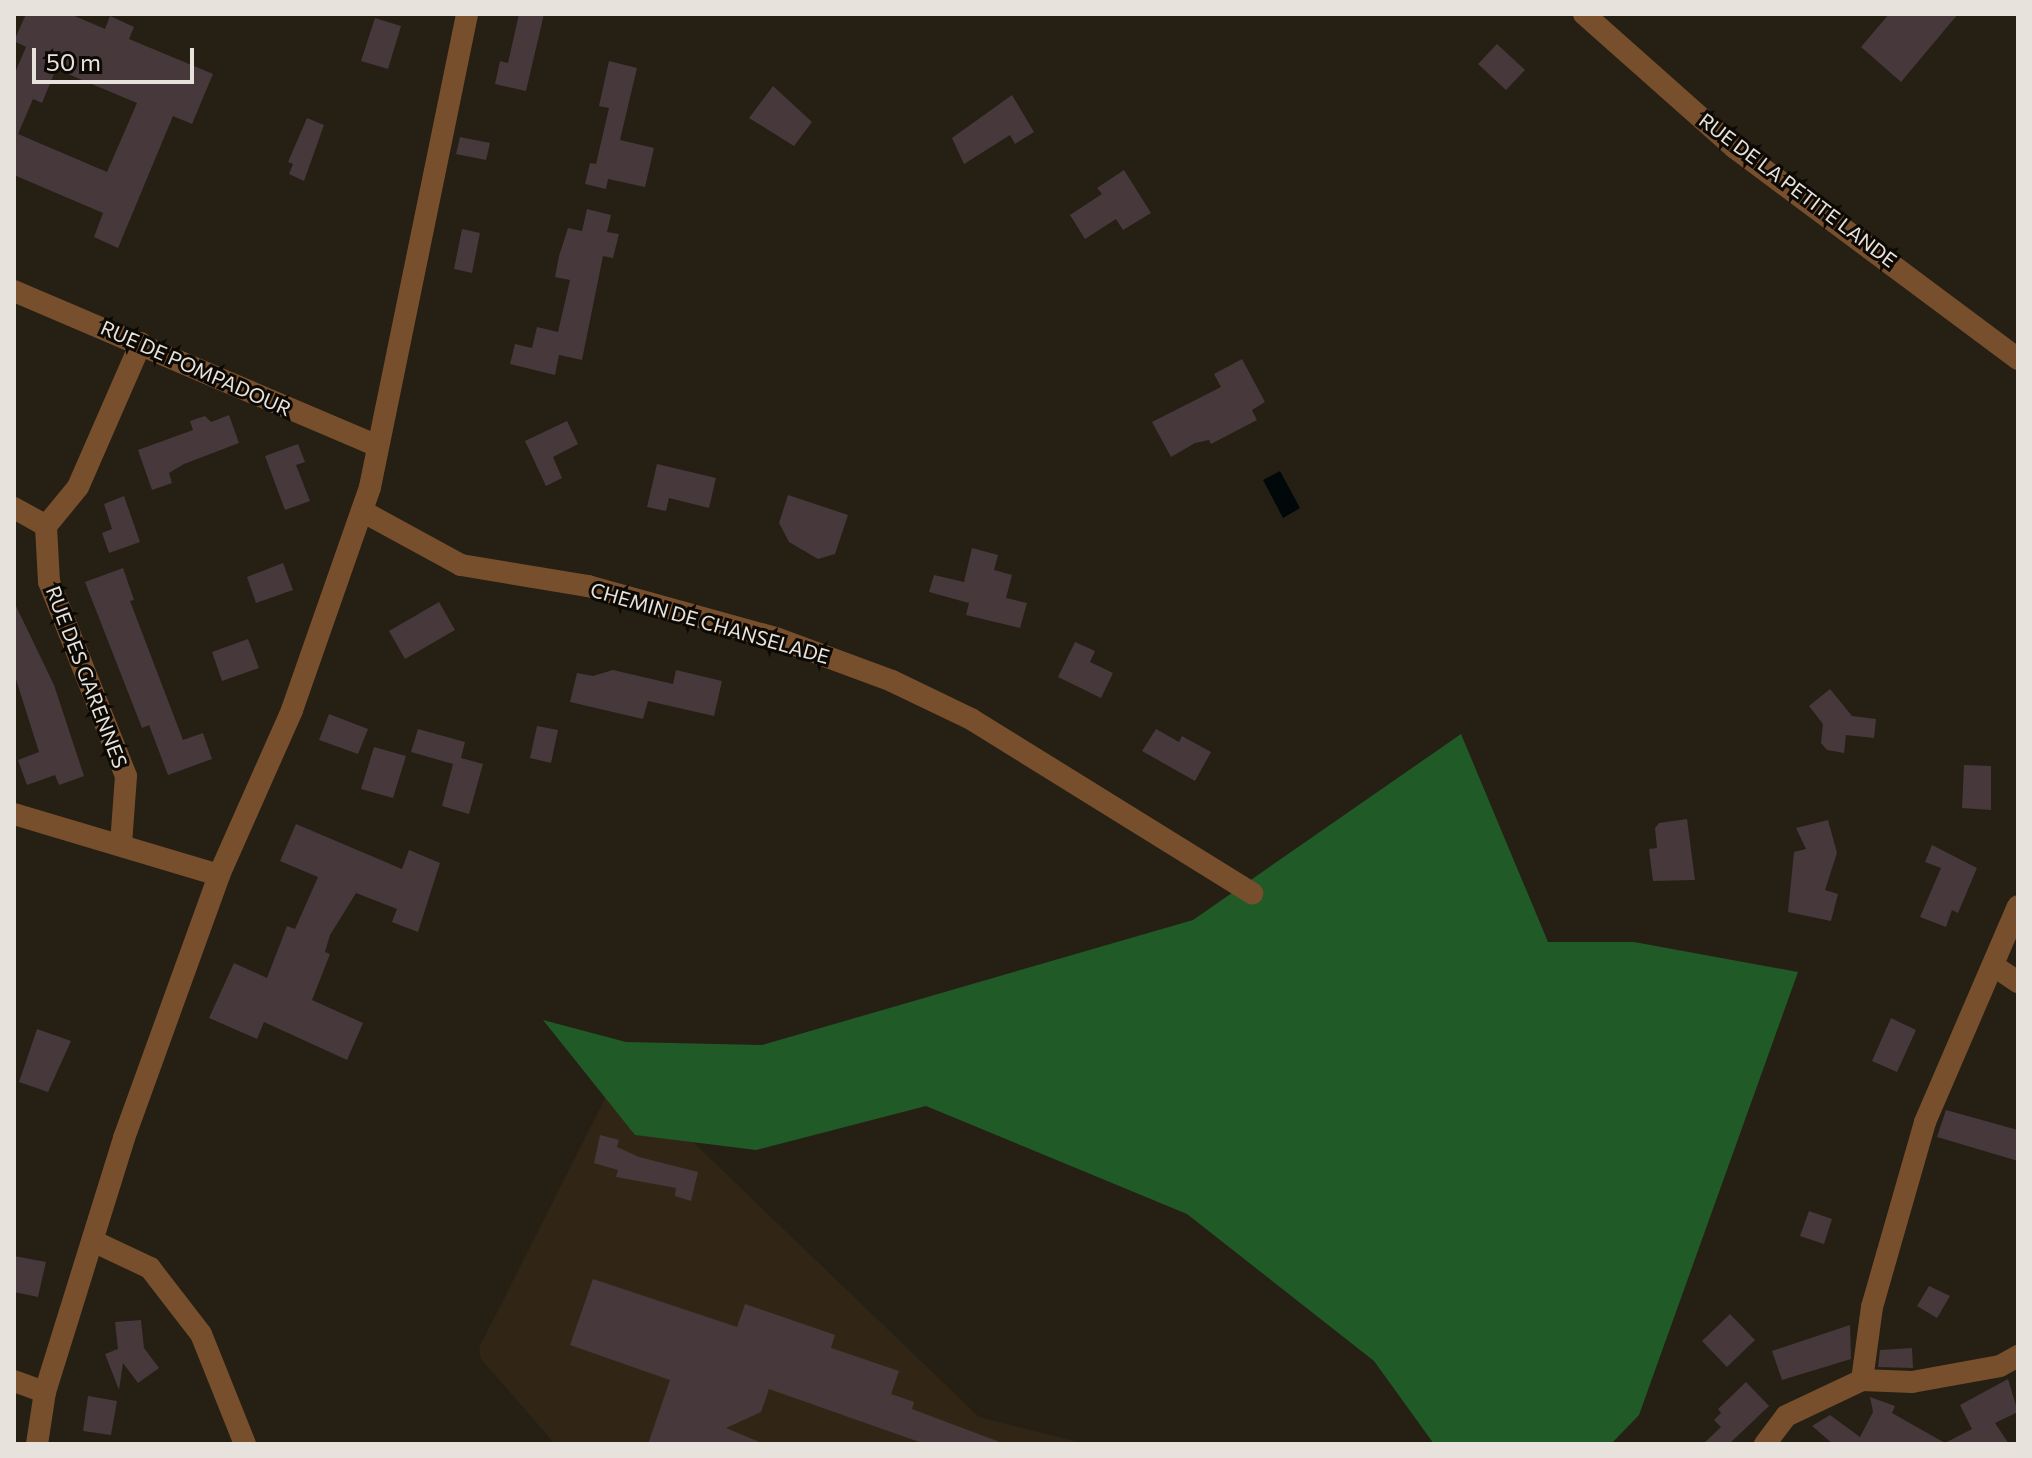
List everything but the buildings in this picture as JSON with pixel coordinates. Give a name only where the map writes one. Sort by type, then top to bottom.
[{"type":"street","points":[[37,1444],[45,1392],[95,1242],[124,1138],[219,875],[292,710],[362,511],[467,14]]},
{"type":"street","name":"RUE DE LA PETITE LANDE","points":[[1584,14],[1735,148],[2018,359]]},
{"type":"street","name":"RUE DE POMPADOUR","points":[[14,291],[377,446]]},
{"type":"street","points":[[14,508],[46,526],[78,487],[141,343]]},
{"type":"street","name":"CHEMIN DE CHANSELADE","points":[[362,511],[461,565],[588,586],[776,638],[892,681],[971,719],[1252,893]]},
{"type":"street","name":"RUE DES GARENNES","points":[[46,526],[49,582],[126,776],[121,844]]},
{"type":"street","points":[[14,814],[219,875]]},
{"type":"street","points":[[1862,1380],[1872,1307],[1925,1122],[2018,906]]},
{"type":"street","points":[[1994,966],[2018,982]]},
{"type":"street","points":[[95,1242],[150,1268],[201,1334],[245,1444]]},
{"type":"street","points":[[1765,1444],[1786,1416],[1862,1380],[1912,1382],[2000,1366],[2018,1356]]},
{"type":"street","points":[[14,1381],[45,1392]]},
{"type":"shaded area","points":[[1280,471],[1300,508],[1283,518],[1263,480]]},
{"type":"shaded area","points":[[619,1071],[979,1417],[1074,1441],[1072,1444],[555,1444],[481,1359],[479,1348]]},
{"type":"green space","points":[[1461,734],[1548,942],[1634,942],[1798,972],[1639,1415],[1611,1444],[1434,1444],[1374,1361],[1187,1214],[926,1106],[756,1150],[635,1135],[543,1020],[626,1042],[762,1045],[1193,920]]}]
